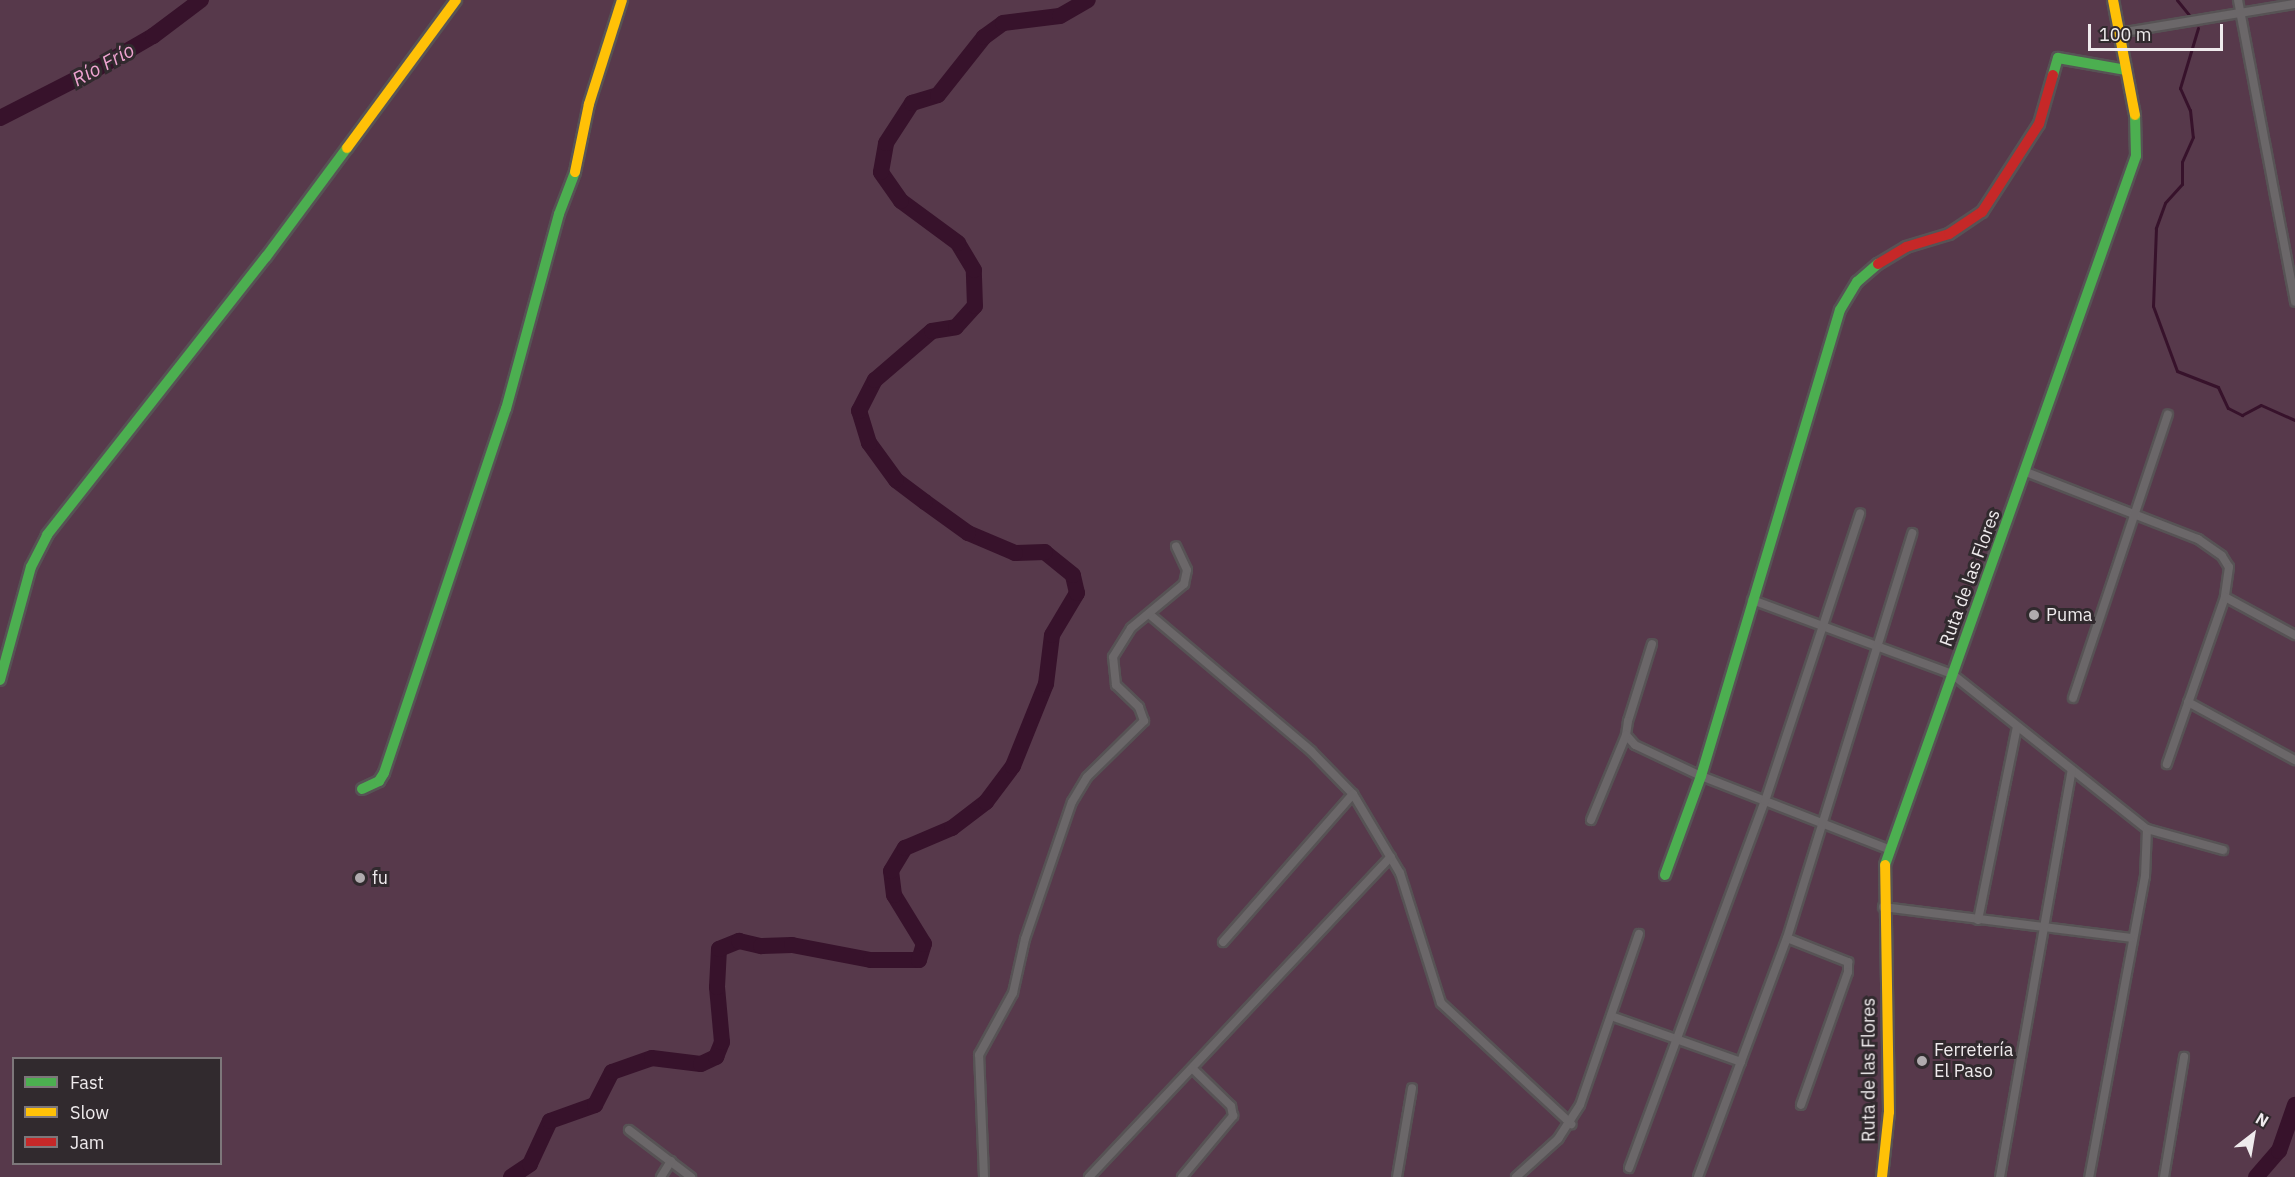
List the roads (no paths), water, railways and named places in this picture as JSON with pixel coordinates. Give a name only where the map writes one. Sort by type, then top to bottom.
[{"type":"street","points":[[0,680],[31,567],[47,535],[266,257],[456,0]]},
{"type":"street","points":[[362,789],[379,781],[384,773],[506,408],[556,225],[577,166],[592,94],[622,0]]},
{"type":"street","name":"Ruta de las Flores","points":[[1882,1177],[1889,1113],[1883,907],[1888,849],[2026,472],[2136,156],[2138,130],[2113,0]]},
{"type":"street","points":[[2238,0],[2295,302]]},
{"type":"street","points":[[2119,33],[2241,15],[2295,4]]},
{"type":"street","points":[[1665,874],[1701,776],[1828,340],[1857,282],[1875,266],[1906,247],[1949,234],[1982,212],[2038,124],[2058,58],[2127,70]]},
{"type":"street","points":[[2073,698],[2136,517],[2168,414]]},
{"type":"street","points":[[2026,472],[2136,517],[2198,539],[2222,556],[2230,580],[2167,764]]},
{"type":"street","points":[[1629,1168],[1765,801],[1860,513]]},
{"type":"street","points":[[1698,1177],[1787,938],[1912,533]]},
{"type":"street","points":[[984,1177],[979,1055],[1013,993],[1027,931],[1072,802],[1093,770],[1144,721],[1139,707],[1116,685],[1112,670],[1119,642],[1180,589],[1187,577],[1176,546]]},
{"type":"street","points":[[2225,597],[2295,635]]},
{"type":"street","points":[[1752,600],[1822,628],[1952,674],[2147,829],[2223,850]]},
{"type":"street","points":[[1149,614],[1311,751],[1353,795],[1391,857],[1406,891],[1441,1003],[1571,1124]]},
{"type":"street","points":[[1591,820],[1626,735],[1652,644]]},
{"type":"street","points":[[2188,702],[2295,760]]},
{"type":"street","points":[[1978,920],[2017,727]]},
{"type":"street","points":[[1626,735],[1635,745],[1701,776],[1888,849]]},
{"type":"street","points":[[2000,1177],[2072,770]]},
{"type":"street","points":[[1223,942],[1353,795]]},
{"type":"street","points":[[2089,1177],[2130,938],[2146,865],[2147,829]]},
{"type":"street","points":[[1089,1177],[1391,857]]},
{"type":"street","points":[[1883,907],[2045,930],[2130,938]]},
{"type":"street","points":[[1516,1177],[1571,1124],[1639,934]]},
{"type":"street","points":[[1787,938],[1848,962],[1848,972],[1801,1105]]},
{"type":"street","points":[[1611,1016],[1741,1062]]},
{"type":"street","points":[[2164,1177],[2184,1057]]},
{"type":"street","points":[[1182,1177],[1233,1116],[1231,1106],[1192,1068]]},
{"type":"street","points":[[1397,1177],[1412,1088]]},
{"type":"street","points":[[629,1130],[691,1177]]},
{"type":"street","points":[[661,1177],[670,1161]]},
{"type":"waterway","name":"Río Frío","points":[[0,118],[96,69],[153,36],[201,0]]},
{"type":"waterway","points":[[511,1177],[530,1164],[550,1121],[595,1105],[612,1072],[652,1058],[701,1064],[716,1057],[722,1042],[717,987],[719,949],[739,941],[761,946],[792,945],[871,960],[919,960],[924,944],[894,895],[891,871],[905,848],[952,828],[986,802],[1013,766],[1046,684],[1052,635],[1077,593],[1073,575],[1045,552],[1015,553],[968,533],[925,502],[896,480],[869,443],[859,411],[875,380],[932,331],[956,327],[975,306],[974,270],[958,243],[901,201],[881,172],[886,143],[912,103],[938,95],[984,37],[1003,23],[1060,16],[1088,0]]},
{"type":"waterway","points":[[2177,0],[2191,17]]},
{"type":"waterway","points":[[2198,28],[2180,88],[2190,110],[2193,137],[2182,162],[2182,184],[2165,203],[2156,228],[2153,306],[2177,371],[2218,387],[2228,408],[2242,415],[2261,405],[2295,420]]},
{"type":"waterway","points":[[2256,1177],[2279,1151],[2295,1105]]},
{"type":"place","name":"Puma","points":[[2034,615]]},
{"type":"place","name":"fu","points":[[360,878]]},
{"type":"place","name":"Ferretería El Paso","points":[[1922,1061]]}]
